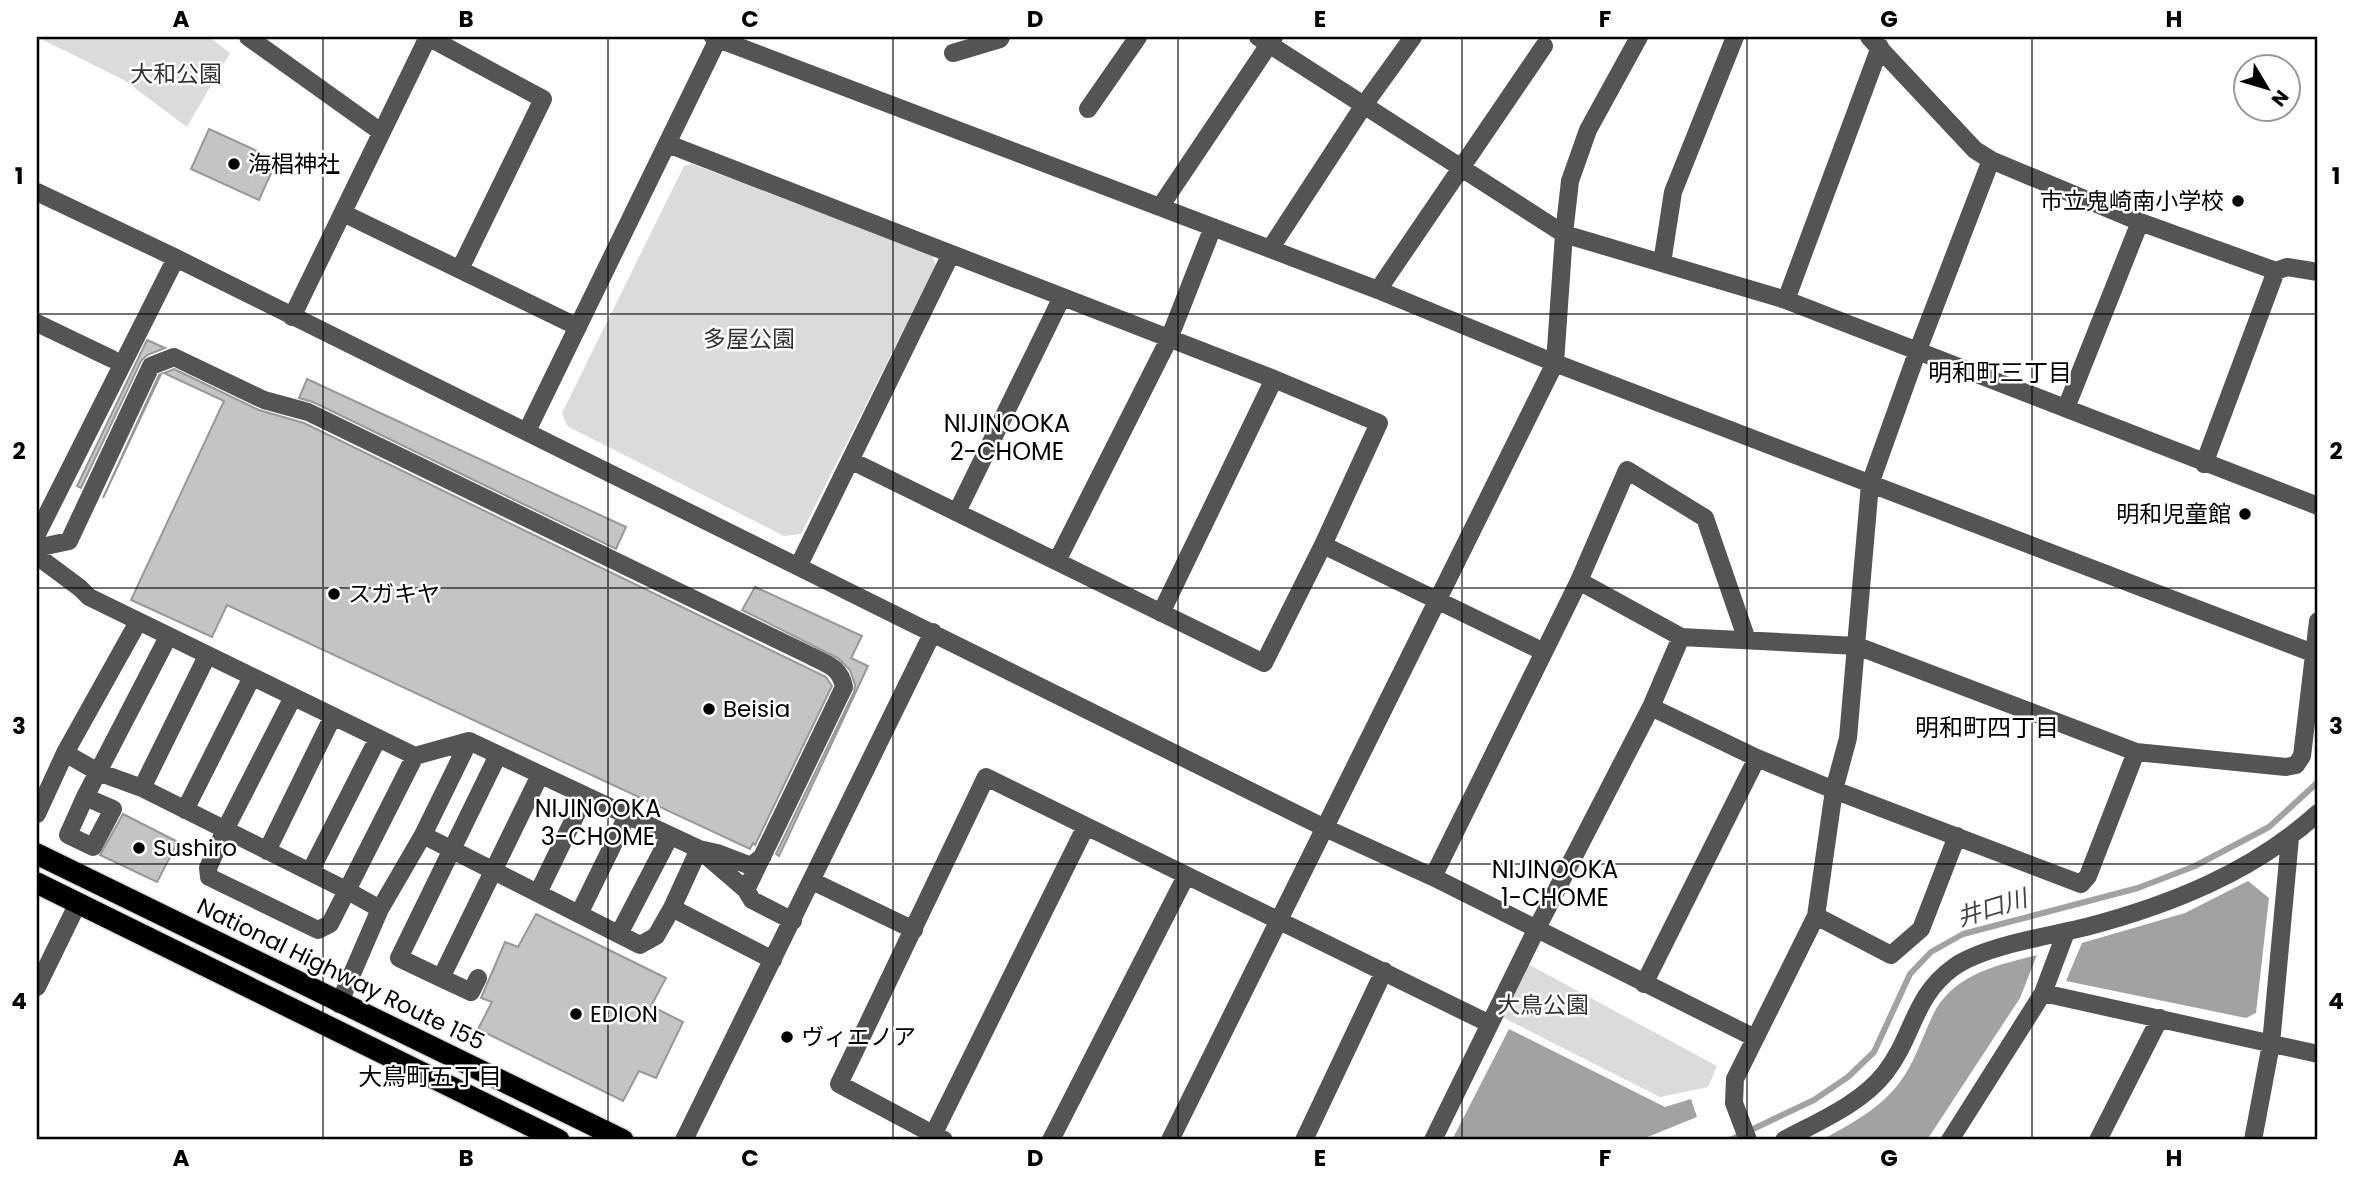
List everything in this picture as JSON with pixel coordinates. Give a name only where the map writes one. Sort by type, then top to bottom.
[{"type":"highway","name":"National Highway Route 155","points":[[37,854],[339,1004],[623,1140]]},
{"type":"highway","points":[[37,883],[559,1140]]},
{"type":"street","points":[[248,37],[382,132]]},
{"type":"street","points":[[292,317],[428,37],[544,99],[460,269]]},
{"type":"street","points":[[527,431],[668,144],[717,37],[1378,290],[1556,363],[2316,654]]},
{"type":"street","points":[[953,53],[1001,37]]},
{"type":"street","points":[[1088,110],[1138,37]]},
{"type":"street","points":[[1270,249],[1364,104],[1413,37]]},
{"type":"street","points":[[1170,1140],[1556,363],[1570,181],[1588,130],[1639,37]]},
{"type":"street","points":[[1662,263],[1674,192],[1735,37]]},
{"type":"street","points":[[1160,207],[1267,39],[1564,234],[1786,300],[2318,506]]},
{"type":"street","points":[[1786,300],[1874,42],[1975,150],[1991,160],[2140,222],[2276,271],[2287,267],[2318,272]]},
{"type":"street","points":[[1378,290],[1545,46]]},
{"type":"street","points":[[668,144],[1274,379],[1379,423],[1323,545],[1264,663],[852,461]]},
{"type":"street","points":[[1748,1140],[1734,1103],[1735,1079],[1816,916],[1834,790],[1848,738],[1870,484],[1991,160]]},
{"type":"street","points":[[37,192],[799,565],[1325,828],[1537,928],[1755,1038]]},
{"type":"street","points":[[344,213],[578,327]]},
{"type":"street","points":[[2066,408],[2140,222]]},
{"type":"street","points":[[1056,561],[1168,339],[1213,227]]},
{"type":"street","points":[[799,565],[951,254]]},
{"type":"street","points":[[37,516],[112,359],[170,256]]},
{"type":"street","points":[[37,534],[170,256]]},
{"type":"street","points":[[2204,464],[2276,271]]},
{"type":"street","points":[[957,512],[1062,297]]},
{"type":"street","points":[[37,323],[112,359]]},
{"type":"street","points":[[37,548],[69,541],[151,366],[174,358],[264,400],[309,412],[811,656],[842,675],[844,687],[746,890]]},
{"type":"street","points":[[1161,613],[1274,379]]},
{"type":"street","points":[[1433,877],[1579,581],[1627,470],[1705,518],[1747,640]]},
{"type":"street","points":[[1323,545],[1544,652]]},
{"type":"street","points":[[37,555],[89,597],[415,756],[469,741],[699,849],[751,866],[763,856]]},
{"type":"street","points":[[1579,581],[1681,637],[1857,646],[2136,752],[2286,767],[2296,765],[2302,756],[2318,621]]},
{"type":"street","points":[[37,814],[65,753],[138,622]]},
{"type":"street","points":[[684,1140],[933,632]]},
{"type":"street","points":[[85,797],[168,637]]},
{"type":"street","points":[[1433,1140],[1537,928],[1651,707],[1681,637]]},
{"type":"street","points":[[142,788],[207,656]]},
{"type":"street","points":[[185,810],[251,677]]},
{"type":"street","points":[[293,697],[208,868],[209,877],[318,930],[330,924],[415,756]]},
{"type":"street","points":[[1651,707],[1757,758],[1834,790],[2073,882],[2083,883],[2136,752]]},
{"type":"street","points":[[267,851],[333,716]]},
{"type":"street","points":[[310,872],[378,738]]},
{"type":"street","points":[[339,1004],[380,909],[423,835],[469,741]]},
{"type":"street","points":[[65,753],[98,772],[142,788],[380,909]]},
{"type":"street","points":[[478,978],[471,992],[399,958],[498,755]]},
{"type":"street","points":[[1644,984],[1757,758]]},
{"type":"street","points":[[441,978],[540,775]]},
{"type":"street","points":[[1086,825],[939,1138],[839,1084],[986,777],[1086,825],[1186,876],[1280,920],[1490,1024]]},
{"type":"street","points":[[538,894],[585,796]]},
{"type":"street","points":[[1784,1140],[1860,1096],[1884,1075],[1902,1048],[1917,1009],[1933,985],[1955,966],[1989,951],[2170,902],[2236,871],[2290,838],[2318,813]]},
{"type":"street","points":[[579,914],[627,816]]},
{"type":"street","points":[[423,835],[640,945],[656,936],[699,849]]},
{"type":"street","points":[[619,934],[670,836]]},
{"type":"street","points":[[1816,916],[1891,956],[1921,929],[1957,836]]},
{"type":"street","points":[[2253,1140],[2271,1044],[2290,838]]},
{"type":"street","points":[[699,849],[746,890],[752,900],[793,921]]},
{"type":"street","points":[[1051,1140],[1186,876]]},
{"type":"street","points":[[812,881],[914,930]]},
{"type":"street","points":[[37,988],[78,903]]},
{"type":"street","points":[[672,908],[774,960]]},
{"type":"street","points":[[1950,1140],[2043,993],[2066,932]]},
{"type":"street","points":[[1304,1140],[1384,971]]},
{"type":"street","points":[[2043,993],[2318,1054]]},
{"type":"street","points":[[2098,1140],[2160,1018]]},
{"type":"green space","name":"大和公園","points":[[37,37],[209,37],[230,53],[187,127],[124,80]]},
{"type":"green space","name":"多屋公園","points":[[692,164],[932,255],[936,265],[801,534],[784,536],[567,426],[562,413],[684,166]]},
{"type":"green space","name":"大鳥公園","points":[[1526,963],[1717,1066],[1708,1087],[1660,1097],[1500,1016]]},
{"type":"shaded area","points":[[2248,881],[2269,898],[2256,1013],[2246,1018],[2066,981],[2082,943],[2185,913]]},
{"type":"shaded area","points":[[2037,955],[2020,998],[1927,1140],[1822,1140],[1864,1115],[1892,1092],[1909,1067],[1931,1019],[1950,992],[1962,982],[1990,968]]},
{"type":"shaded area","points":[[1509,1029],[1665,1107],[1691,1099],[1697,1117],[1640,1140],[1452,1140]]},
{"type":"building","name":"海椙神社","points":[[209,129],[277,160],[259,200],[191,169]]},
{"type":"building","points":[[147,340],[165,348],[147,355],[141,361],[81,488],[77,486]]},
{"type":"building","points":[[174,369],[259,410],[304,423],[826,677],[832,686],[755,845],[753,843],[750,849],[227,605],[212,637],[131,600],[224,401],[164,373]]},
{"type":"building","points":[[161,374],[103,498],[159,375]]},
{"type":"building","points":[[307,379],[626,527],[616,549],[313,402],[299,398]]},
{"type":"building","points":[[755,587],[862,636],[851,658],[868,666],[779,856],[776,854],[855,685],[850,670],[838,658],[742,610]]},
{"type":"building","name":"Sushiro","points":[[123,814],[178,842],[157,882],[100,855]]},
{"type":"building","name":"EDION","points":[[536,914],[666,978],[651,1006],[683,1022],[656,1078],[639,1071],[623,1101],[478,1029],[492,1002],[481,998],[505,942],[518,947]]},
{"type":"waterway","name":"井口川","points":[[1730,1140],[1814,1100],[1848,1077],[1874,1052],[1910,974],[1931,952],[1963,934],[2138,888],[2195,866],[2269,827],[2318,782]]},
{"type":"place","name":"海椙神社","points":[[234,164]]},
{"type":"place","name":"市立鬼崎南小学校","points":[[2238,201]]},
{"type":"place","name":"明和児童館","points":[[2245,514]]},
{"type":"place","name":"スガキヤ","points":[[334,594]]},
{"type":"place","name":"Beisia","points":[[709,709]]},
{"type":"place","name":"Sushiro","points":[[139,848]]},
{"type":"place","name":"EDION","points":[[576,1014]]},
{"type":"place","name":"ヴィエノア","points":[[787,1037]]},
{"type":"district","name":"明和町三丁目","points":[[2000,373]]},
{"type":"district","name":"NIJINOOKA 2-CHOME","points":[[1007,438]]},
{"type":"district","name":"明和町四丁目","points":[[1987,728]]},
{"type":"district","name":"NIJINOOKA 3-CHOME","points":[[598,823]]},
{"type":"district","name":"NIJINOOKA 1-CHOME","points":[[1555,884]]},
{"type":"district","name":"大鳥町五丁目","points":[[430,1077]]}]
